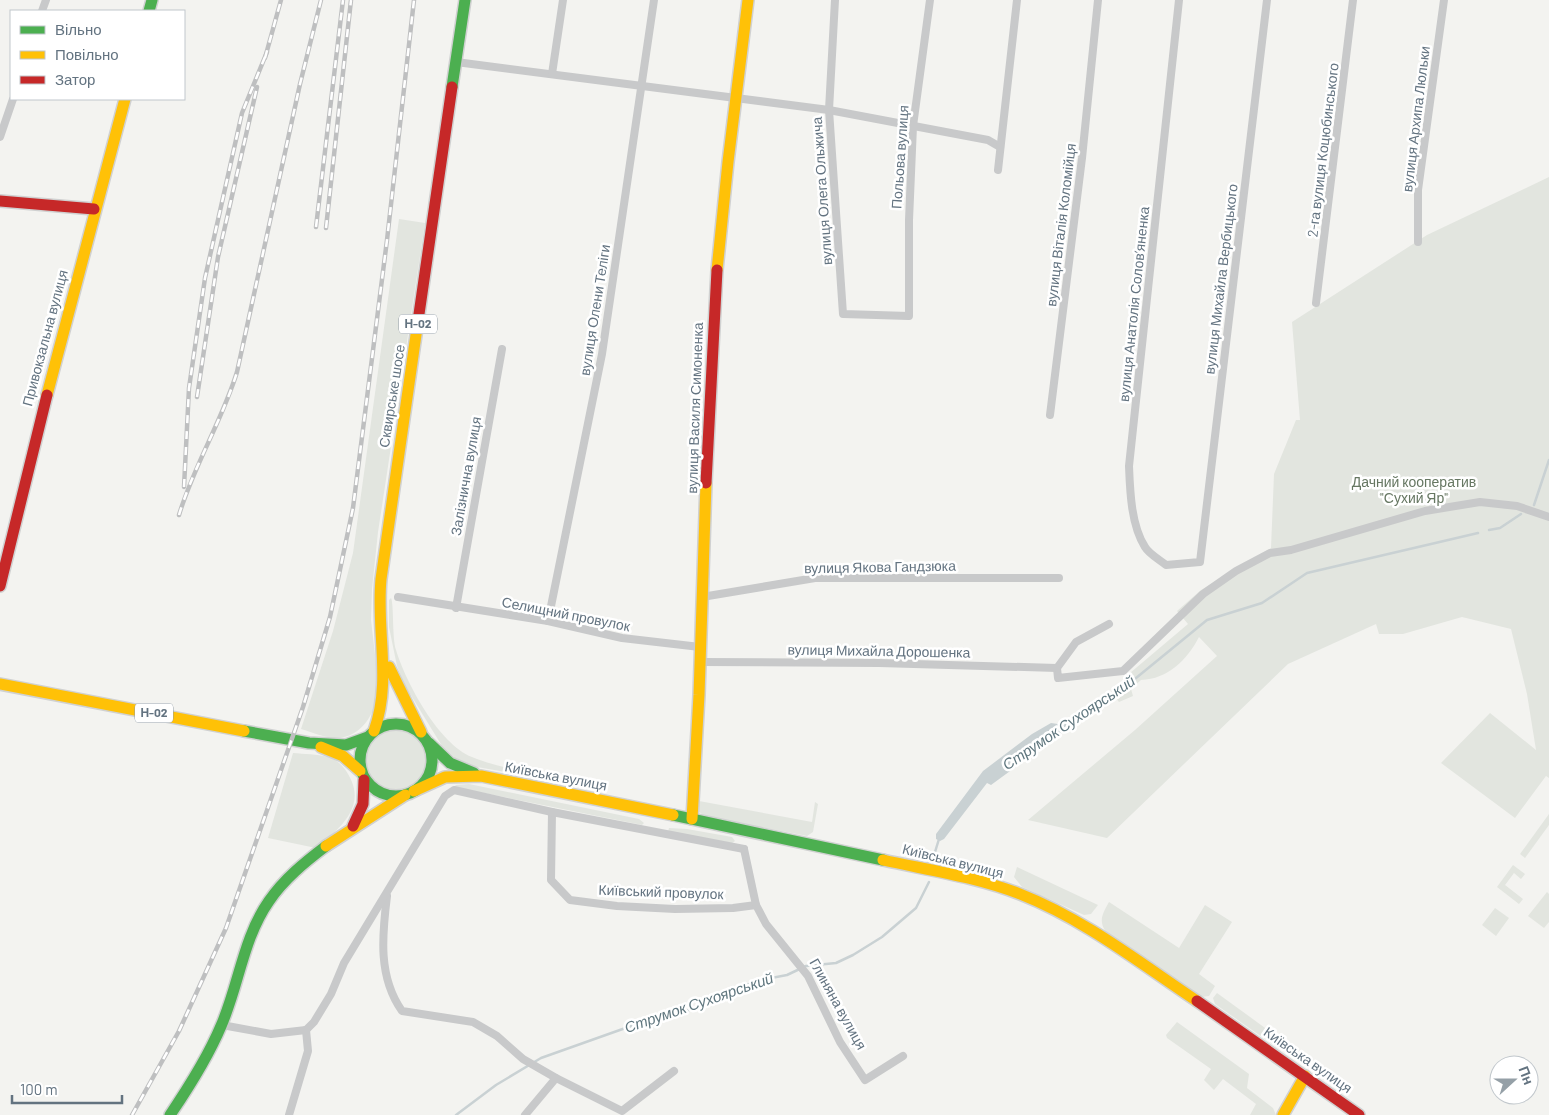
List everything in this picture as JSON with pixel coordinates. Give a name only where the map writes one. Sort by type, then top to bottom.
[{"type":"main road","name":"Сквирське шосе","points":[[371,734],[385,700],[383,648],[379,617],[381,579],[465,0]]},
{"type":"main road","name":"вулиця Василя Симоненка","points":[[692,819],[700,718],[700,647],[713,323],[735,98],[748,0]]},
{"type":"main road","name":"Привокзальна вулиця","points":[[0,586],[28,465],[94,210],[125,100]]},
{"type":"main road","points":[[0,201],[94,210]]},
{"type":"main road","name":"Сквирське шосе","points":[[383,648],[396,686],[424,737]]},
{"type":"main road","name":"Н-02","points":[[0,684],[309,743],[346,745],[371,734]]},
{"type":"main road","points":[[349,832],[360,816],[364,804],[361,752],[371,734],[394,723],[405,724],[424,737]]},
{"type":"main road","name":"Н-02","points":[[309,743],[343,756],[383,793],[409,793],[427,778],[431,770],[431,752],[424,737]]},
{"type":"main road","name":"Київська вулиця","points":[[424,737],[450,763],[481,776],[752,831],[978,881],[1044,904],[1119,948],[1359,1115]]},
{"type":"main road","name":"Київська вулиця","points":[[409,793],[445,777],[481,776]]},
{"type":"main road","points":[[170,1115],[187,1089],[222,1025],[255,925],[269,900],[299,869],[349,832],[409,793]]},
{"type":"main road","points":[[1282,1115],[1305,1076]]},
{"type":"street","points":[[552,74],[563,0]]},
{"type":"street","name":"вулиця Олени Теліги","points":[[548,621],[602,354],[654,0]]},
{"type":"street","name":"вулиця Олега Ольжича","points":[[835,0],[829,110],[843,314],[909,316]]},
{"type":"street","name":"Польова вулиця","points":[[909,316],[909,220],[913,126],[930,0]]},
{"type":"street","points":[[998,170],[1017,0]]},
{"type":"street","name":"вулиця Віталія Коломійця","points":[[1050,415],[1082,158],[1098,0]]},
{"type":"street","name":"вулиця Анатолія Соловʼяненка","points":[[1179,0],[1129,466],[1130,503],[1145,548],[1166,565],[1200,562]]},
{"type":"street","name":"вулиця Михайла Вербицького","points":[[1200,562],[1267,0]]},
{"type":"street","name":"2-га вулиця Коцюбинського","points":[[1316,303],[1353,0]]},
{"type":"street","name":"вулиця Архипа Люльки","points":[[1418,242],[1418,190],[1444,0]]},
{"type":"street","points":[[456,62],[829,110],[988,140],[1000,147]]},
{"type":"street","points":[[0,137],[13,100]]},
{"type":"street","name":"Залізнична вулиця","points":[[456,608],[502,349]]},
{"type":"street","points":[[1109,624],[1076,642],[1057,668],[1058,678],[1123,671],[1203,594],[1236,571],[1270,553],[1290,550],[1425,511],[1480,502],[1517,506],[1549,518]]},
{"type":"street","name":"вулиця Якова Гандзюка","points":[[702,596],[815,578],[1059,578]]},
{"type":"street","name":"Селищний провулок","points":[[398,597],[456,608],[548,621],[622,638],[700,647]]},
{"type":"street","name":"вулиця Михайла Дорошенка","points":[[701,662],[879,663],[1057,668]]},
{"type":"street","points":[[222,1025],[271,1034],[306,1030],[314,1022],[331,994],[344,964],[388,890],[445,796],[454,790],[552,812],[744,848],[752,831]]},
{"type":"street","name":"Київський провулок","points":[[552,812],[551,880],[570,900],[616,906],[674,909],[756,905]]},
{"type":"street","name":"Глиняна вулиця","points":[[744,848],[756,905],[766,924],[805,972],[827,1011],[840,1042],[865,1080],[903,1056]]},
{"type":"street","points":[[388,890],[382,931],[382,951],[387,981],[395,1002],[402,1011],[473,1022],[497,1036],[537,1068],[622,1111],[674,1071]]},
{"type":"street","points":[[289,1115],[308,1051],[306,1030]]},
{"type":"street","points":[[525,1115],[556,1078]]},
{"type":"green space","name":"Дачний кооператив \"Сухий Яр\"","points":[[1549,177],[1549,778],[1546,776],[1515,818],[1441,763],[1490,713],[1536,750],[1527,694],[1511,629],[1462,617],[1403,634],[1379,634],[1376,624],[1288,664],[1107,838],[1028,820],[1135,730],[1217,656],[1199,637],[1189,653],[1176,667],[1160,676],[1141,680],[1131,689],[1133,696],[1119,702],[1114,696],[1130,673],[1188,624],[1177,611],[1201,590],[1271,548],[1274,474],[1296,420],[1300,420],[1292,322],[1427,235]]},
{"type":"green space","points":[[399,219],[425,223],[378,532],[372,589],[371,620],[379,689],[371,715],[360,729],[345,737],[332,738],[301,729],[333,631],[353,553]]},
{"type":"green space","points":[[391,598],[396,650],[407,679],[436,726],[460,750],[472,757],[502,767],[554,776],[556,781],[477,767],[455,758],[442,746],[404,684],[397,666],[389,627],[389,600]]},
{"type":"green space","points":[[396,730],[412,735],[417,739],[421,744],[426,760],[421,776],[417,781],[412,785],[396,790],[380,785],[375,781],[371,776],[366,760],[371,744],[375,739],[380,735]]},
{"type":"green space","points":[[293,753],[319,755],[334,760],[348,774],[353,786],[355,797],[353,807],[348,816],[334,833],[316,848],[268,838]]},
{"type":"green space","points":[[469,784],[639,819],[644,823],[642,825],[454,787],[456,785]]},
{"type":"green space","points":[[699,801],[812,822],[815,802],[818,804],[813,832],[807,836],[704,816],[696,809]]},
{"type":"green space","points":[[1549,814],[1549,825],[1525,858],[1520,854]]},
{"type":"green space","points":[[669,828],[687,829],[732,837],[735,841],[732,843],[668,832]]},
{"type":"green space","points":[[1513,865],[1525,874],[1521,879],[1514,873],[1505,885],[1523,899],[1519,904],[1497,887]]},
{"type":"green space","points":[[1017,867],[1098,905],[1091,914],[1084,915],[1022,887],[1014,877]]},
{"type":"green space","points":[[1547,892],[1549,894],[1549,922],[1544,928],[1528,916]]},
{"type":"green space","points":[[1109,902],[1179,948],[1205,905],[1232,922],[1199,974],[1215,986],[1209,996],[1201,997],[1106,932],[1102,920],[1103,913]]},
{"type":"green space","points":[[1495,908],[1509,918],[1496,936],[1482,925]]},
{"type":"green space","points":[[1217,993],[1290,1046],[1290,1048],[1279,1049],[1215,1004],[1213,998]]},
{"type":"green space","points":[[1177,1022],[1249,1074],[1247,1088],[1273,1108],[1276,1115],[1250,1115],[1256,1104],[1223,1079],[1214,1090],[1204,1080],[1211,1069],[1167,1038],[1166,1035]]},
{"type":"shaded area","points":[[1051,723],[1058,724],[1062,731],[1061,734],[991,785],[987,783],[944,839],[940,841],[936,839],[936,834],[983,771],[1032,734]]},
{"type":"waterway","name":"Струмок Сухоярський","points":[[1534,505],[1549,460]]},
{"type":"waterway","name":"Струмок Сухоярський","points":[[1489,530],[1500,528],[1521,514]]},
{"type":"waterway","name":"Струмок Сухоярський","points":[[1059,729],[1114,696],[1207,620],[1262,603],[1307,573],[1478,533]]},
{"type":"waterway","name":"Струмок Сухоярський","points":[[935,852],[939,839]]},
{"type":"waterway","name":"Струмок Сухоярський","points":[[456,1115],[496,1085],[541,1058],[648,1020],[668,1017],[692,1009],[756,981],[787,975],[806,966],[836,963],[853,955],[882,937],[916,908],[929,882]]},
{"type":"railway","points":[[265,58],[281,0]]},
{"type":"railway","points":[[179,515],[192,478],[224,408],[237,372],[300,84],[321,0]]},
{"type":"railway","points":[[316,227],[343,0]]},
{"type":"railway","points":[[326,228],[351,0]]},
{"type":"railway","points":[[132,1115],[179,1031],[226,928],[303,707],[330,617],[353,508],[387,240],[414,0]]},
{"type":"railway","points":[[184,487],[189,388],[205,278],[242,113],[267,52]]},
{"type":"railway","points":[[197,397],[218,257],[257,87]]},
{"type":"traffic: fast","points":[[149,10],[152,0]]},
{"type":"traffic: fast","points":[[452,87],[465,0]]},
{"type":"traffic: fast","points":[[396,724],[416,730],[426,740],[432,760],[426,780],[416,790],[396,796],[376,790],[366,780],[360,760],[366,740],[376,730],[396,724]]},
{"type":"traffic: fast","points":[[244,731],[309,743],[346,745],[368,737]]},
{"type":"traffic: fast","points":[[429,743],[450,763],[474,773]]},
{"type":"traffic: fast","points":[[673,815],[883,860]]},
{"type":"traffic: fast","points":[[170,1115],[198,1072],[216,1038],[247,946],[260,915],[288,878],[326,846]]},
{"type":"traffic: slow","points":[[717,270],[748,0]]},
{"type":"traffic: slow","points":[[47,395],[125,100]]},
{"type":"traffic: slow","points":[[374,731],[379,712],[383,675],[380,618],[381,579],[418,321]]},
{"type":"traffic: slow","points":[[692,819],[699,695],[706,483]]},
{"type":"traffic: slow","points":[[389,667],[421,732]]},
{"type":"traffic: slow","points":[[0,684],[244,731]]},
{"type":"traffic: slow","points":[[321,747],[343,756],[360,771]]},
{"type":"traffic: slow","points":[[414,791],[445,777],[481,776],[673,815]]},
{"type":"traffic: slow","points":[[326,846],[405,795]]},
{"type":"traffic: slow","points":[[883,860],[987,883],[1044,904],[1089,929],[1197,1001]]},
{"type":"traffic: slow","points":[[1283,1115],[1305,1076]]},
{"type":"traffic: jam","points":[[418,321],[452,87]]},
{"type":"traffic: jam","points":[[0,201],[94,209]]},
{"type":"traffic: jam","points":[[706,483],[717,270]]},
{"type":"traffic: jam","points":[[0,586],[47,395]]},
{"type":"traffic: jam","points":[[353,826],[363,804],[364,780]]},
{"type":"traffic: jam","points":[[1197,1001],[1359,1115]]}]
